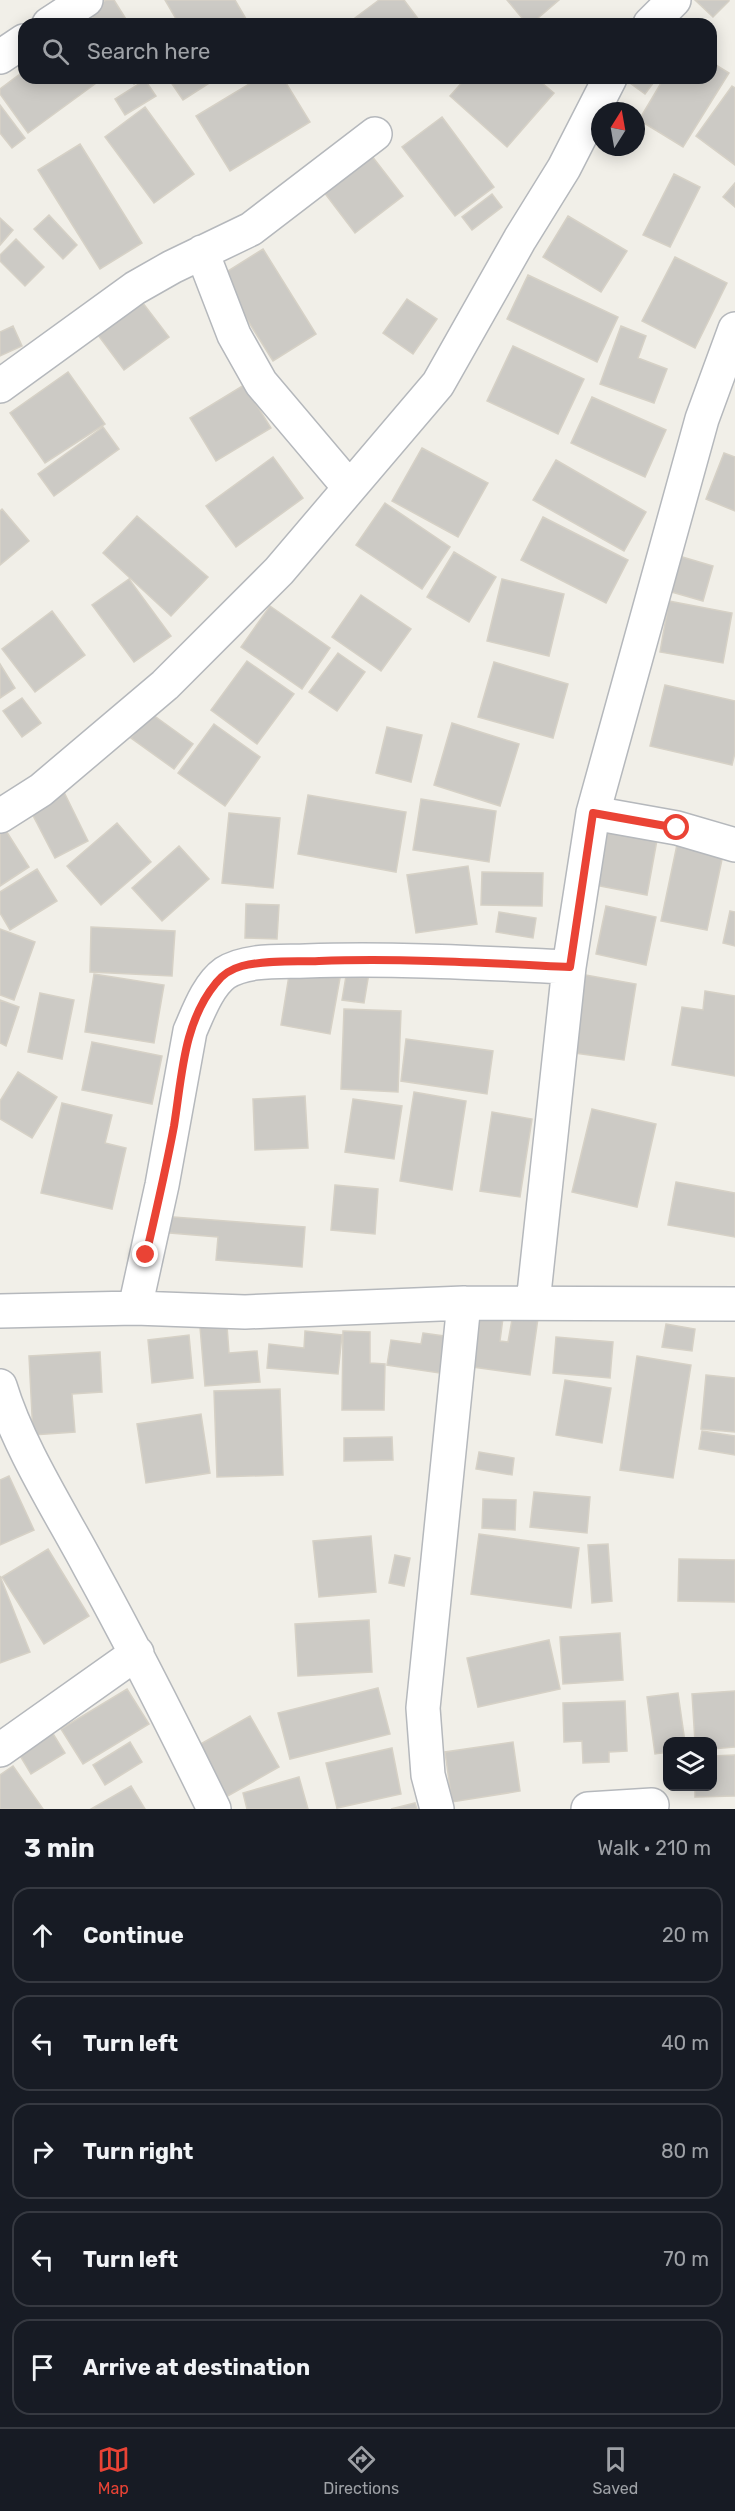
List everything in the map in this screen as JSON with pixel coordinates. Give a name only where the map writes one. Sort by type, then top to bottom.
[{"type":"street","points":[[58,18],[86,0]]},
{"type":"street","points":[[656,18],[674,0]]},
{"type":"street","points":[[0,57],[18,45]]},
{"type":"street","points":[[0,816],[41,790],[165,685],[279,571],[438,384],[520,238],[564,168],[607,84]]},
{"type":"street","points":[[0,386],[135,288],[251,229],[375,134]]},
{"type":"street","points":[[202,252],[234,335],[261,383],[349,488]]},
{"type":"street","points":[[533,1304],[570,967],[593,813],[702,419],[735,329]]},
{"type":"street","points":[[593,813],[677,828],[735,845]]},
{"type":"street","points":[[135,1308],[162,1185],[190,1031],[199,1009],[224,974],[241,967],[267,963],[338,960],[452,961],[570,967]]},
{"type":"street","points":[[437,1809],[428,1775],[423,1707],[464,1304]]},
{"type":"street","points":[[0,1311],[135,1308],[245,1312],[464,1304],[735,1304]]},
{"type":"street","points":[[0,1386],[6,1406],[42,1479],[136,1653],[214,1809]]},
{"type":"street","points":[[0,1750],[136,1653]]},
{"type":"street","points":[[588,1809],[652,1805]]},
{"type":"building","points":[[106,0],[114,0],[125,18],[92,18],[88,11]]},
{"type":"building","points":[[165,0],[235,0],[246,18],[176,18]]},
{"type":"building","points":[[379,0],[404,0],[418,18],[355,18]]},
{"type":"building","points":[[507,0],[559,0],[538,18],[522,18]]},
{"type":"building","points":[[695,0],[729,0],[729,1],[713,17]]},
{"type":"building","points":[[717,66],[729,73],[683,147],[645,124],[645,110],[660,84],[717,84]]},
{"type":"building","points":[[18,76],[18,84],[95,84],[28,133],[0,94],[0,89]]},
{"type":"building","points":[[139,84],[148,84],[156,96],[125,115],[115,99]]},
{"type":"building","points":[[172,84],[208,84],[183,100]]},
{"type":"building","points":[[249,84],[287,84],[310,122],[230,171],[196,116]]},
{"type":"building","points":[[461,84],[543,84],[554,93],[507,147],[450,96]]},
{"type":"building","points":[[631,84],[652,84],[645,94]]},
{"type":"building","points":[[732,86],[735,88],[735,165],[696,136]]},
{"type":"building","points":[[0,105],[25,138],[12,148],[0,133]]},
{"type":"building","points":[[145,107],[194,174],[154,203],[105,137]]},
{"type":"building","points":[[442,117],[494,187],[455,216],[402,147]]},
{"type":"building","points":[[80,144],[142,243],[100,269],[38,170]]},
{"type":"building","points":[[368,151],[403,196],[355,233],[320,187]]},
{"type":"building","points":[[674,174],[700,187],[670,247],[643,235]]},
{"type":"building","points":[[735,183],[735,207],[723,197]]},
{"type":"building","points":[[492,194],[502,207],[472,230],[462,217]]},
{"type":"building","points":[[49,215],[77,245],[63,259],[34,229]]},
{"type":"building","points":[[568,216],[627,251],[601,292],[543,257]]},
{"type":"building","points":[[0,218],[13,230],[0,245]]},
{"type":"building","points":[[16,239],[44,267],[25,286],[0,261],[0,255]]},
{"type":"building","points":[[263,249],[316,334],[273,361],[220,276]]},
{"type":"building","points":[[675,257],[727,283],[695,348],[642,321]]},
{"type":"building","points":[[528,275],[618,317],[597,362],[507,319]]},
{"type":"building","points":[[139,298],[169,337],[124,370],[95,331]]},
{"type":"building","points":[[407,299],[437,319],[413,354],[383,333]]},
{"type":"building","points":[[13,326],[22,346],[0,356],[0,332]]},
{"type":"building","points":[[621,326],[646,336],[638,358],[667,369],[654,403],[600,384]]},
{"type":"building","points":[[513,346],[584,379],[558,434],[487,401]]},
{"type":"building","points":[[68,372],[105,424],[45,463],[10,413]]},
{"type":"building","points":[[244,385],[271,428],[216,461],[190,418]]},
{"type":"building","points":[[592,397],[666,430],[645,477],[571,443]]},
{"type":"building","points":[[103,427],[119,449],[54,496],[38,474]]},
{"type":"building","points":[[422,448],[488,483],[458,537],[392,501]]},
{"type":"building","points":[[724,453],[735,457],[735,511],[706,499]]},
{"type":"building","points":[[273,457],[303,498],[236,547],[206,506]]},
{"type":"building","points":[[556,460],[646,512],[624,551],[533,500]]},
{"type":"building","points":[[385,503],[450,547],[422,589],[356,545]]},
{"type":"building","points":[[2,509],[29,541],[0,565],[0,511]]},
{"type":"building","points":[[137,516],[208,577],[171,616],[103,553]]},
{"type":"building","points":[[543,517],[628,560],[606,603],[521,560]]},
{"type":"building","points":[[454,552],[496,577],[469,622],[427,597]]},
{"type":"building","points":[[679,556],[713,566],[703,601],[668,591]]},
{"type":"building","points":[[129,579],[171,636],[134,662],[92,605]]},
{"type":"building","points":[[502,579],[564,594],[549,656],[487,641]]},
{"type":"building","points":[[361,595],[411,629],[381,671],[332,637]]},
{"type":"building","points":[[669,601],[732,613],[723,663],[660,652]]},
{"type":"building","points":[[270,606],[330,648],[302,689],[241,647]]},
{"type":"building","points":[[52,611],[85,655],[35,692],[2,649]]},
{"type":"building","points":[[338,653],[365,672],[337,711],[309,692]]},
{"type":"building","points":[[247,661],[294,694],[257,744],[211,710]]},
{"type":"building","points":[[494,662],[568,684],[553,738],[478,717]]},
{"type":"building","points":[[0,664],[15,688],[0,698]]},
{"type":"building","points":[[665,685],[735,701],[735,753],[732,765],[650,746]]},
{"type":"building","points":[[22,698],[41,723],[22,737],[3,711]]},
{"type":"building","points":[[149,712],[193,744],[174,769],[131,738]]},
{"type":"building","points":[[452,723],[519,744],[500,806],[434,785]]},
{"type":"building","points":[[214,724],[260,757],[225,806],[178,773]]},
{"type":"building","points":[[387,727],[422,735],[411,782],[376,773]]},
{"type":"building","points":[[60,784],[88,841],[55,858],[25,800]]},
{"type":"building","points":[[308,795],[406,812],[396,872],[298,854]]},
{"type":"building","points":[[421,799],[496,811],[489,862],[413,850]]},
{"type":"building","points":[[229,813],[280,818],[273,888],[222,883]]},
{"type":"building","points":[[117,823],[151,862],[101,905],[67,866]]},
{"type":"building","points":[[3,826],[29,867],[0,886],[0,828]]},
{"type":"building","points":[[594,829],[657,840],[647,895],[584,883]]},
{"type":"building","points":[[678,840],[724,850],[707,930],[661,921]]},
{"type":"building","points":[[179,846],[209,879],[162,921],[132,888]]},
{"type":"building","points":[[468,866],[477,924],[416,933],[407,875]]},
{"type":"building","points":[[37,869],[57,901],[10,930],[0,913],[0,892]]},
{"type":"building","points":[[482,872],[543,873],[542,906],[481,905]]},
{"type":"building","points":[[246,904],[279,905],[277,939],[245,938]]},
{"type":"building","points":[[606,906],[656,917],[646,965],[596,954]]},
{"type":"building","points":[[730,911],[735,912],[735,946],[723,943]]},
{"type":"building","points":[[499,912],[536,918],[533,938],[496,932]]},
{"type":"building","points":[[91,927],[175,931],[172,976],[90,972]]},
{"type":"building","points":[[0,929],[35,942],[14,1000],[0,995]]},
{"type":"building","points":[[290,969],[340,978],[330,1034],[281,1025]]},
{"type":"building","points":[[347,970],[369,973],[364,1003],[342,1000]]},
{"type":"building","points":[[94,974],[164,985],[154,1043],[85,1032]]},
{"type":"building","points":[[580,974],[636,984],[624,1060],[568,1052]]},
{"type":"building","points":[[705,991],[735,996],[735,1076],[672,1065],[682,1007],[703,1010]]},
{"type":"building","points":[[40,993],[74,1000],[62,1059],[28,1052]]},
{"type":"building","points":[[0,1000],[19,1007],[6,1046],[0,1043]]},
{"type":"building","points":[[344,1009],[401,1011],[398,1092],[341,1089]]},
{"type":"building","points":[[406,1039],[493,1051],[487,1094],[401,1081]]},
{"type":"building","points":[[92,1042],[162,1056],[152,1104],[82,1090]]},
{"type":"building","points":[[18,1072],[57,1097],[32,1138],[0,1119],[0,1101]]},
{"type":"building","points":[[414,1092],[466,1101],[452,1190],[400,1181]]},
{"type":"building","points":[[305,1096],[308,1148],[255,1150],[253,1099]]},
{"type":"building","points":[[353,1099],[402,1106],[394,1159],[345,1152]]},
{"type":"building","points":[[62,1103],[112,1115],[105,1143],[126,1148],[112,1209],[41,1193]]},
{"type":"building","points":[[592,1109],[656,1124],[637,1207],[572,1192]]},
{"type":"building","points":[[492,1112],[532,1119],[520,1197],[480,1191]]},
{"type":"building","points":[[676,1182],[735,1193],[735,1237],[668,1225]]},
{"type":"building","points":[[335,1185],[378,1189],[375,1234],[331,1230]]},
{"type":"building","points":[[160,1216],[305,1227],[302,1267],[216,1260],[218,1237],[158,1232]]},
{"type":"building","points":[[513,1314],[538,1318],[530,1375],[473,1367],[480,1315],[503,1318],[500,1341],[508,1342]]},
{"type":"building","points":[[666,1324],[695,1329],[692,1351],[662,1347]]},
{"type":"building","points":[[227,1326],[229,1353],[257,1351],[260,1382],[205,1386],[200,1327]]},
{"type":"building","points":[[305,1331],[342,1335],[338,1374],[267,1368],[269,1344],[304,1348]]},
{"type":"building","points":[[343,1331],[370,1332],[370,1363],[385,1364],[384,1410],[342,1410]]},
{"type":"building","points":[[423,1333],[451,1337],[446,1374],[387,1365],[391,1340],[421,1344]]},
{"type":"building","points":[[189,1335],[193,1378],[152,1383],[148,1340]]},
{"type":"building","points":[[556,1337],[613,1342],[610,1378],[553,1373]]},
{"type":"building","points":[[100,1352],[102,1392],[72,1394],[75,1432],[33,1435],[29,1356]]},
{"type":"building","points":[[637,1356],[691,1365],[673,1478],[620,1470]]},
{"type":"building","points":[[706,1375],[735,1378],[735,1432],[701,1429]]},
{"type":"building","points":[[565,1380],[611,1388],[602,1443],[556,1435]]},
{"type":"building","points":[[280,1389],[283,1475],[217,1477],[214,1391]]},
{"type":"building","points":[[201,1414],[210,1473],[146,1483],[137,1424]]},
{"type":"building","points":[[702,1431],[735,1436],[735,1455],[699,1449]]},
{"type":"building","points":[[392,1437],[393,1460],[344,1461],[344,1438]]},
{"type":"building","points":[[479,1452],[514,1458],[512,1475],[476,1469]]},
{"type":"building","points":[[9,1476],[34,1530],[0,1545],[0,1480]]},
{"type":"building","points":[[534,1492],[590,1497],[587,1533],[530,1527]]},
{"type":"building","points":[[483,1499],[516,1500],[515,1530],[482,1528]]},
{"type":"building","points":[[479,1534],[579,1548],[571,1608],[471,1594]]},
{"type":"building","points":[[371,1536],[376,1592],[319,1597],[313,1541]]},
{"type":"building","points":[[608,1544],[612,1601],[592,1603],[588,1545]]},
{"type":"building","points":[[48,1549],[89,1616],[44,1644],[2,1577]]},
{"type":"building","points":[[395,1555],[410,1558],[404,1586],[389,1583]]},
{"type":"building","points":[[679,1559],[735,1560],[735,1602],[678,1601]]},
{"type":"building","points":[[0,1576],[30,1652],[0,1663]]},
{"type":"building","points":[[369,1620],[372,1672],[298,1676],[295,1624]]},
{"type":"building","points":[[620,1633],[623,1680],[563,1684],[560,1637]]},
{"type":"building","points":[[549,1640],[560,1689],[478,1707],[467,1658]]},
{"type":"building","points":[[378,1688],[390,1734],[290,1759],[278,1713]]},
{"type":"building","points":[[127,1689],[149,1724],[83,1764],[61,1729]]},
{"type":"building","points":[[735,1691],[735,1747],[717,1749],[717,1737],[695,1737],[692,1694]]},
{"type":"building","points":[[678,1693],[684,1737],[663,1737],[663,1753],[655,1754],[647,1697]]},
{"type":"building","points":[[625,1701],[627,1751],[609,1752],[609,1762],[583,1763],[582,1741],[564,1742],[563,1703]]},
{"type":"building","points":[[250,1716],[279,1767],[226,1797],[197,1746]]},
{"type":"building","points":[[47,1724],[65,1753],[31,1774],[13,1744]]},
{"type":"building","points":[[130,1742],[142,1762],[105,1785],[93,1765]]},
{"type":"building","points":[[513,1742],[520,1791],[452,1802],[445,1752]]},
{"type":"building","points":[[392,1748],[401,1794],[337,1808],[326,1763]]},
{"type":"building","points":[[735,1755],[735,1796],[695,1797],[695,1791],[717,1791],[717,1756]]},
{"type":"building","points":[[13,1766],[43,1809],[0,1809],[0,1775]]},
{"type":"building","points":[[299,1777],[308,1809],[247,1809],[243,1793]]},
{"type":"building","points":[[131,1786],[145,1809],[91,1809]]},
{"type":"building","points":[[415,1803],[417,1809],[391,1809]]},
{"type":"route","points":[[146,1255],[174,1126],[190,1031],[199,1009],[224,974],[241,967],[267,963],[338,960],[452,961],[570,967],[593,813],[677,828]]}]
